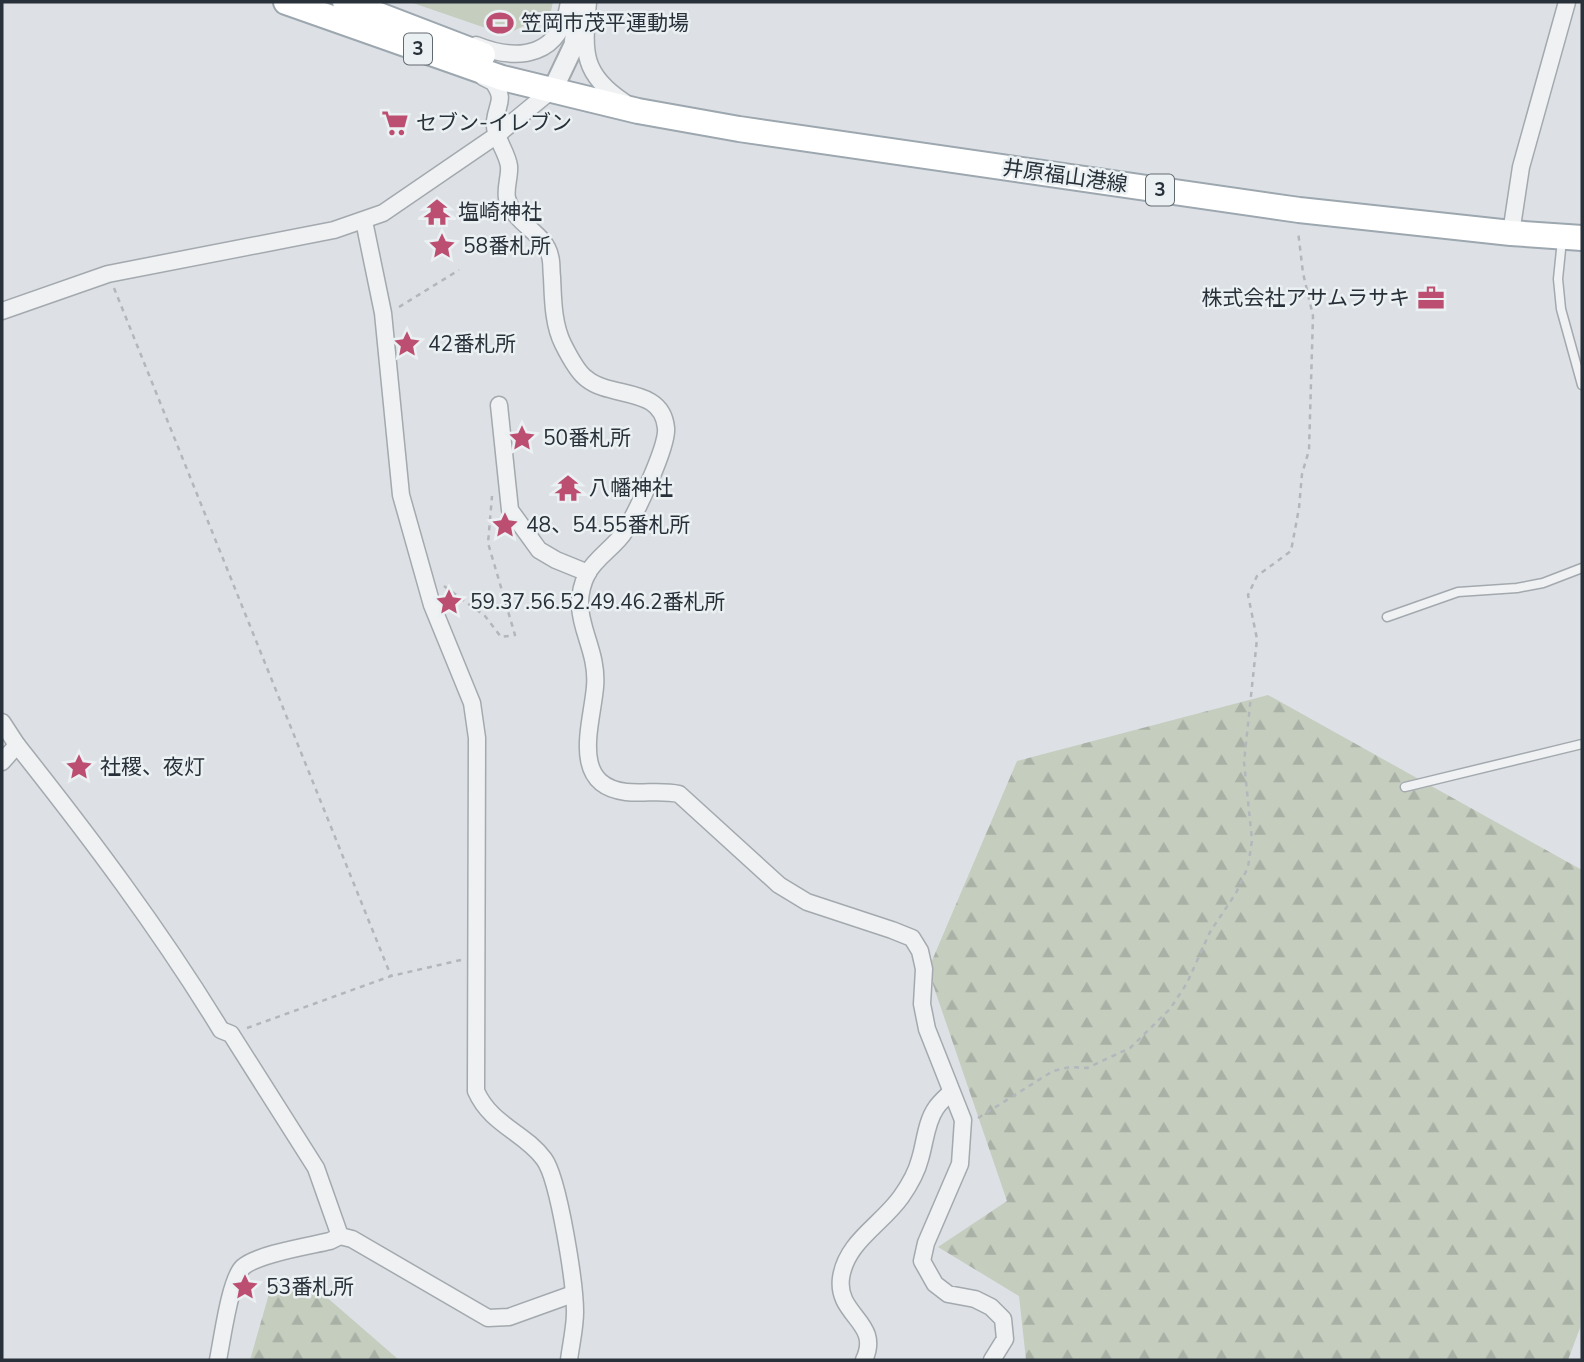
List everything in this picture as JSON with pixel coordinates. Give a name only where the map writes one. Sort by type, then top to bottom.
[{"type":"main road","name":"井原福山港線","points":[[286,2],[502,78],[638,111],[740,129],[1298,210],[1572,238]]},
{"type":"main road","name":"井原福山港線","points":[[345,2],[431,33],[524,73],[552,89]]},
{"type":"street","points":[[431,33],[446,33],[492,51],[515,55],[536,51],[558,34],[566,21],[569,2]]},
{"type":"street","points":[[2,311],[108,274],[334,230],[383,213],[497,135],[552,89],[574,45],[579,2]]},
{"type":"street","points":[[589,2],[585,52],[591,69],[606,90],[638,111]]},
{"type":"street","points":[[1511,233],[1521,167],[1567,2]]},
{"type":"street","points":[[447,59],[457,67],[493,82],[497,87],[500,108],[495,122],[509,167],[506,196],[515,216],[545,244],[551,256],[555,320],[563,344],[585,379],[652,401],[665,419],[665,444],[625,532],[588,573],[579,598],[580,618],[594,654],[596,669],[587,753],[589,767],[597,779],[618,790],[667,791],[679,794],[779,885],[807,902],[912,938],[920,951],[924,969],[922,1004],[927,1029],[963,1120],[960,1164],[926,1243],[922,1261],[934,1284],[947,1294],[975,1299],[991,1307],[1003,1319],[1005,1339],[992,1360]]},
{"type":"street","points":[[364,221],[383,313],[401,495],[425,585],[472,703],[477,738],[475,1091],[483,1108],[545,1160],[555,1189],[571,1267],[575,1312],[569,1360]]},
{"type":"street","points":[[499,405],[510,510],[539,550],[588,573]]},
{"type":"street","points":[[2,722],[83,828],[166,944],[221,1030],[231,1034],[316,1168],[340,1236]]},
{"type":"street","points":[[2,762],[17,745]]},
{"type":"street","points":[[864,1360],[869,1350],[869,1335],[846,1304],[841,1292],[844,1264],[852,1249],[901,1198],[919,1163],[932,1115],[937,1105],[951,1093]]},
{"type":"street","points":[[218,1360],[233,1284],[241,1268],[257,1259],[330,1241],[340,1236],[352,1239],[488,1318],[509,1317],[573,1294]]},
{"type":"lane","points":[[1572,238],[1558,279],[1561,309],[1582,385]]},
{"type":"lane","points":[[1387,617],[1458,592],[1517,588],[1543,583],[1582,568]]},
{"type":"lane","points":[[1405,787],[1582,744]]},
{"type":"path","points":[[963,1120],[982,1117],[1053,1072],[1070,1067],[1087,1068],[1130,1048],[1157,1023],[1176,1000],[1187,983],[1210,932],[1236,893],[1248,867],[1252,840],[1244,762],[1257,639],[1248,594],[1257,576],[1291,551],[1302,474],[1309,450],[1313,316],[1297,227],[1298,210]]},
{"type":"path","points":[[383,313],[406,304],[459,270]]},
{"type":"path","points":[[108,274],[391,976]]},
{"type":"path","points":[[425,585],[441,584],[485,615],[501,637],[515,635],[488,543],[492,488]]},
{"type":"path","points":[[231,1034],[391,976],[476,957]]},
{"type":"green space","name":"笠岡市茂平運動場","points":[[410,2],[553,2],[551,11],[506,35]]},
{"type":"green space","points":[[1268,695],[1582,870],[1582,1278],[1580,1328],[1568,1360],[1026,1360],[1019,1296],[938,1247],[1007,1201],[928,970],[1017,761]]},
{"type":"green space","points":[[273,1280],[315,1287],[399,1360],[250,1360]]},
{"type":"place","name":"笠岡市茂平運動場","points":[[500,23]]},
{"type":"place","name":"セブン-イレブン","points":[[395,123]]},
{"type":"place","name":"塩崎神社","points":[[437,212]]},
{"type":"place","name":"58番札所","points":[[442,246]]},
{"type":"place","name":"株式会社アサムラサキ","points":[[1431,298]]},
{"type":"place","name":"42番札所","points":[[407,344]]},
{"type":"place","name":"50番札所","points":[[522,438]]},
{"type":"place","name":"八幡神社","points":[[568,488]]},
{"type":"place","name":"48、54.55番札所","points":[[505,525]]},
{"type":"place","name":"59.37.56.52.49.46.2番札所","points":[[449,602]]},
{"type":"place","name":"社稷、夜灯","points":[[79,767]]},
{"type":"place","name":"53番札所","points":[[245,1287]]}]
